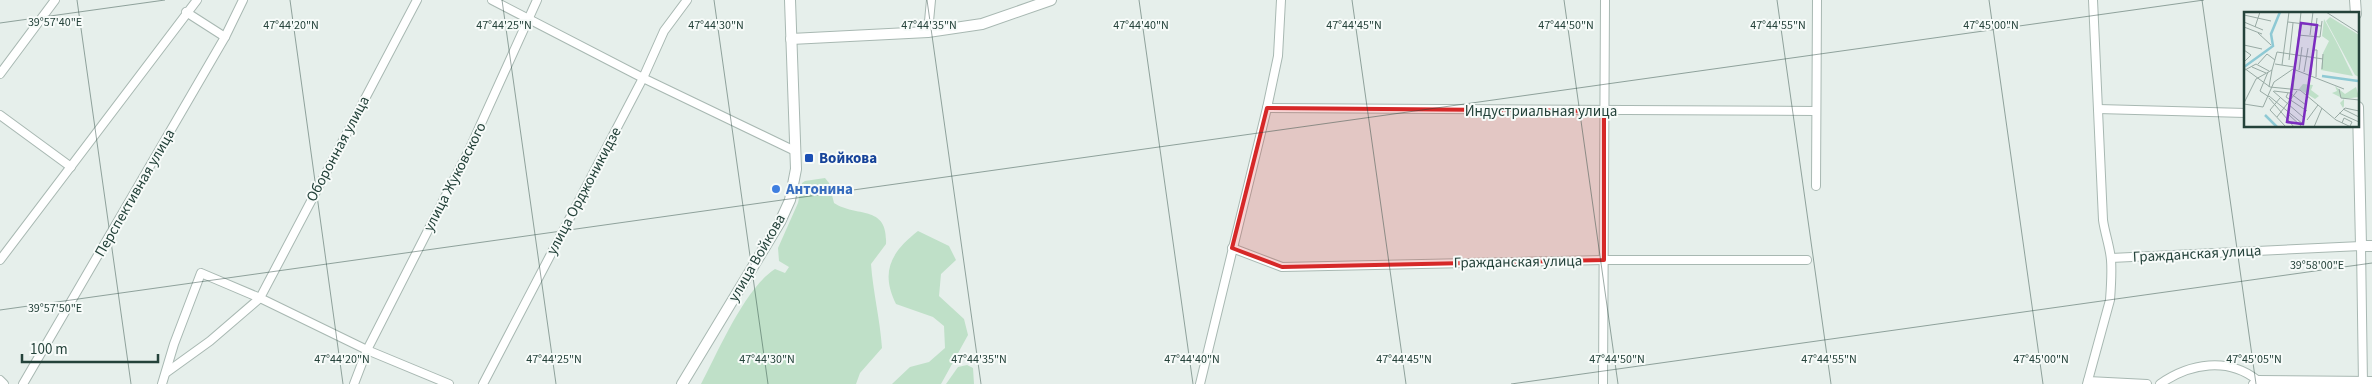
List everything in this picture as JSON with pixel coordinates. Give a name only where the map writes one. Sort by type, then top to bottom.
[{"type":"street","points":[[0,74],[55,0]]},
{"type":"street","points":[[0,260],[186,12],[197,0]]},
{"type":"street","name":"Перспективная улица","points":[[23,384],[225,37],[243,0]]},
{"type":"street","name":"Оборонная улица","points":[[260,298],[417,0]]},
{"type":"street","points":[[492,0],[643,78],[795,151]]},
{"type":"street","name":"улица Жуковского","points":[[354,384],[367,350],[470,148],[537,0]]},
{"type":"street","name":"улица Орджоникидзе","points":[[483,384],[643,78],[664,31],[687,0]]},
{"type":"street","name":"улица Войкова","points":[[682,384],[780,222],[790,200],[795,176],[795,151],[790,0]]},
{"type":"street","points":[[928,32],[931,0]]},
{"type":"street","points":[[791,39],[928,32],[982,24],[1051,0]]},
{"type":"street","points":[[1200,384],[1232,248],[1253,174],[1278,56],[1281,0]]},
{"type":"street","points":[[1603,384],[1605,0]]},
{"type":"street","points":[[1816,186],[1817,0]]},
{"type":"street","points":[[2093,0],[2103,220],[2105,240],[2111,258],[2110,300],[2087,383],[2147,384]]},
{"type":"street","points":[[186,12],[225,37]]},
{"type":"street","name":"Индустриальная улица","points":[[1267,108],[1816,111]]},
{"type":"street","points":[[2098,109],[2244,113]]},
{"type":"street","points":[[0,115],[71,167]]},
{"type":"street","points":[[2358,128],[2363,383]]},
{"type":"street","name":"Гражданская улица","points":[[2111,258],[2372,246]]},
{"type":"street","name":"Гражданская улица","points":[[1232,248],[1282,268],[1604,260],[1807,260]]},
{"type":"street","points":[[162,384],[174,344],[201,273],[260,298],[367,350],[449,384]]},
{"type":"street","points":[[167,372],[210,341],[260,298]]},
{"type":"street","points":[[2160,384],[2180,372],[2211,365],[2242,370],[2255,382],[2363,383],[2372,381]]},
{"type":"street","points":[[0,380],[4,384]]},
{"type":"highlighted area","points":[[1267,108],[1604,111],[1604,260],[1282,267],[1232,248]]},
{"type":"green space","points":[[825,178],[829,183],[834,203],[876,217],[882,223],[885,231],[886,244],[871,264],[882,348],[860,373],[856,384],[701,384],[733,322],[753,290],[775,269],[785,273],[789,267],[779,261],[778,248],[798,203],[802,183]]},
{"type":"green space","points":[[918,231],[949,246],[956,260],[941,274],[939,296],[964,319],[968,335],[941,384],[892,384],[910,367],[929,362],[945,348],[944,326],[933,317],[896,304],[891,293],[889,272],[891,263],[901,247]]},
{"type":"green space","points":[[967,365],[973,368],[974,384],[946,384],[958,367]]},
{"type":"place","name":"Войкова","points":[[809,158]]},
{"type":"place","name":"Антонина","points":[[776,189]]}]
